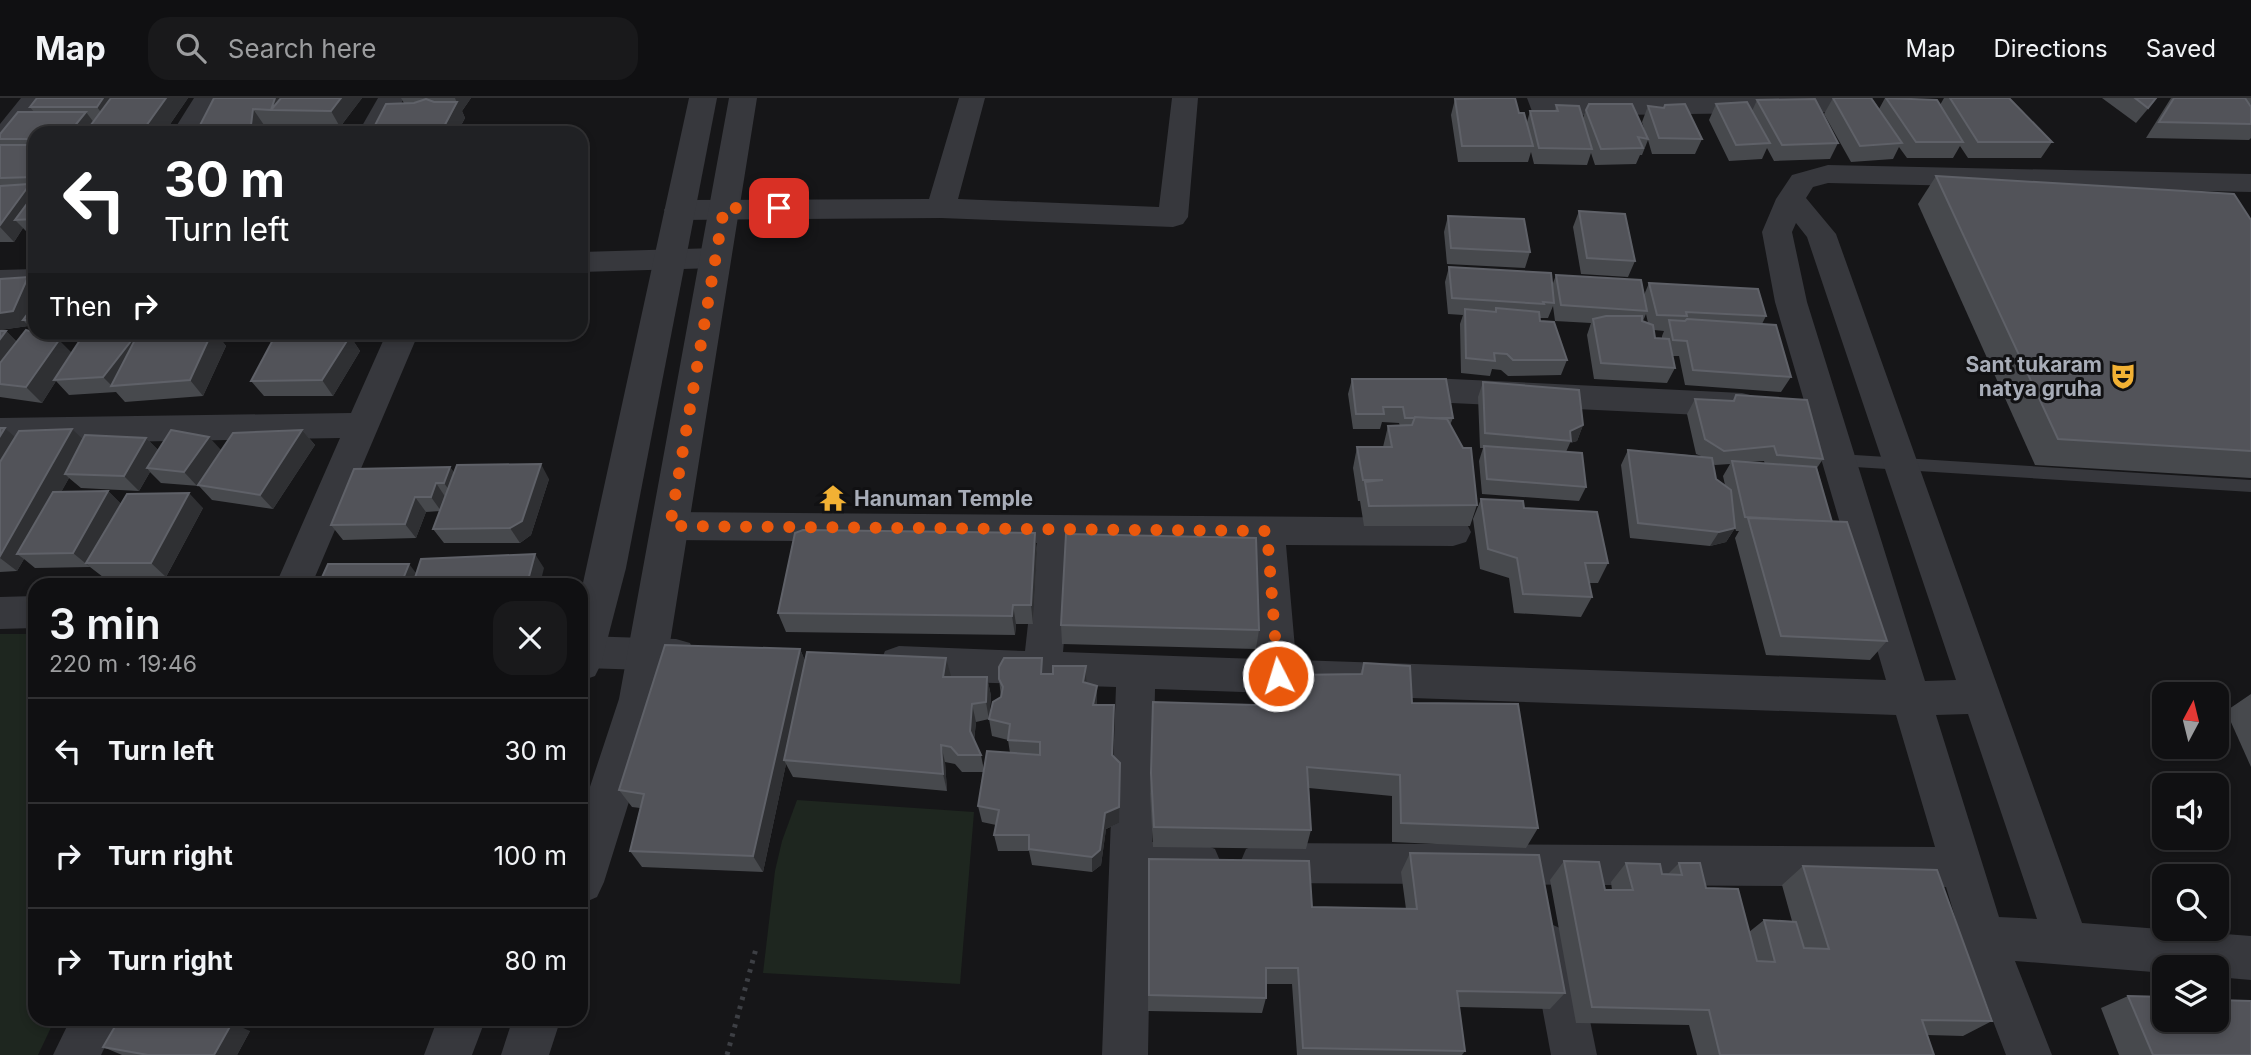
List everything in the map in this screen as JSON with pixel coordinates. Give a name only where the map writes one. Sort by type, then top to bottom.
[{"type":"street","points":[[0,143],[35,98]]},
{"type":"street","points":[[190,126],[207,98]]},
{"type":"street","points":[[376,126],[391,98]]},
{"type":"street","points":[[588,639],[607,568],[703,98]]},
{"type":"street","points":[[588,860],[640,699],[743,98]]},
{"type":"street","points":[[941,208],[972,98]]},
{"type":"street","points":[[679,210],[941,208],[1173,217],[1185,98]]},
{"type":"street","points":[[1540,98],[1543,108],[1846,104],[1839,98]]},
{"type":"street","points":[[2029,1055],[1983,937],[1839,460],[1796,407],[1778,302],[1777,232],[1802,181],[1828,174],[2251,183]]},
{"type":"street","points":[[1791,199],[1821,234],[2066,941]]},
{"type":"street","points":[[588,262],[716,258]]},
{"type":"street","points":[[0,281],[28,279]]},
{"type":"street","points":[[298,578],[400,340]]},
{"type":"street","points":[[1430,390],[1796,407]]},
{"type":"street","points":[[0,431],[363,425]]},
{"type":"street","points":[[670,526],[1453,532]]},
{"type":"street","points":[[1042,668],[1057,529]]},
{"type":"street","points":[[1267,531],[1278,676]]},
{"type":"street","points":[[0,613],[28,612]]},
{"type":"street","points":[[588,658],[648,654],[716,656]]},
{"type":"street","points":[[865,662],[1911,698],[1982,697]]},
{"type":"street","points":[[1125,1055],[1136,671]]},
{"type":"street","points":[[1131,862],[1963,867]]},
{"type":"street","points":[[1537,863],[1574,1055]]},
{"type":"street","points":[[1983,937],[2066,941],[2251,958]]},
{"type":"street","points":[[76,1055],[92,1026]]},
{"type":"street","points":[[448,1055],[459,1026]]},
{"type":"street","points":[[525,1055],[534,1026]]},
{"type":"lane","points":[[1839,460],[2251,486]]},
{"type":"path","points":[[727,1055],[757,945]]},
{"type":"shaded area","points":[[0,634],[28,634],[28,1026],[52,1026],[38,1055],[0,1055]]},
{"type":"shaded area","points":[[797,800],[974,812],[960,984],[763,973],[775,871],[782,841]]},
{"type":"building","points":[[37,98],[103,98],[97,107],[30,107]]},
{"type":"building","points":[[111,98],[166,98],[146,126],[90,126]]},
{"type":"building","points":[[214,98],[275,98],[271,110],[253,109],[251,126],[200,126]]},
{"type":"building","points":[[281,98],[341,98],[331,111],[271,110]]},
{"type":"building","points":[[1515,98],[1519,113],[1524,113],[1533,146],[1462,146],[1455,99]]},
{"type":"building","points":[[1833,98],[1871,98],[1902,143],[1860,146]]},
{"type":"building","points":[[1886,98],[1937,100],[1963,142],[1916,142]]},
{"type":"building","points":[[1950,98],[2009,98],[2052,142],[1978,142]]},
{"type":"building","points":[[2135,98],[2156,98],[2148,108]]},
{"type":"building","points":[[2174,98],[2245,98],[2251,107],[2251,124],[2159,122]]},
{"type":"building","points":[[426,99],[434,102],[457,102],[444,126],[375,126],[386,104],[414,103]]},
{"type":"building","points":[[1815,99],[1838,143],[1782,145],[1757,100]]},
{"type":"building","points":[[1747,102],[1770,143],[1736,145],[1716,104]]},
{"type":"building","points":[[1589,104],[1632,104],[1648,139],[1638,137],[1643,148],[1601,149],[1586,110]]},
{"type":"building","points":[[1685,104],[1702,139],[1659,138],[1648,106],[1664,108],[1665,105]]},
{"type":"building","points":[[1556,105],[1579,106],[1592,149],[1539,148],[1530,111],[1558,111]]},
{"type":"building","points":[[18,112],[86,112],[75,126],[28,126],[28,139],[0,139],[0,134]]},
{"type":"building","points":[[0,145],[28,145],[28,177],[0,178]]},
{"type":"building","name":"Sant tukaram natya gruha","points":[[1936,176],[2234,194],[2251,220],[2251,451],[2058,439]]},
{"type":"building","points":[[28,184],[0,225],[0,186]]},
{"type":"building","points":[[28,202],[28,219],[15,220]]},
{"type":"building","points":[[1579,211],[1625,214],[1635,261],[1587,258]]},
{"type":"building","points":[[1448,216],[1524,219],[1530,252],[1451,248]]},
{"type":"building","points":[[1449,267],[1551,273],[1554,303],[1452,298]]},
{"type":"building","points":[[1556,275],[1641,280],[1647,311],[1561,305]]},
{"type":"building","points":[[28,277],[13,311],[0,313],[0,279]]},
{"type":"building","points":[[1649,283],[1758,289],[1766,316],[1686,312],[1687,316],[1657,315]]},
{"type":"building","points":[[1496,308],[1539,312],[1540,321],[1554,322],[1567,360],[1513,360],[1507,354],[1494,353],[1495,361],[1466,358],[1465,309],[1496,312]]},
{"type":"building","points":[[1606,316],[1642,316],[1642,321],[1653,325],[1655,338],[1669,339],[1675,368],[1601,363],[1593,319]]},
{"type":"building","points":[[1669,320],[1776,325],[1791,377],[1693,370],[1687,341],[1673,340]]},
{"type":"building","points":[[26,330],[28,340],[59,340],[26,387],[0,384],[0,363]]},
{"type":"building","points":[[80,340],[132,340],[103,377],[54,380]]},
{"type":"building","points":[[135,340],[208,340],[190,380],[111,386]]},
{"type":"building","points":[[273,340],[347,340],[322,380],[251,381]]},
{"type":"building","points":[[1352,379],[1446,379],[1453,418],[1405,418],[1403,407],[1383,407],[1384,414],[1356,414]]},
{"type":"building","points":[[1483,382],[1579,390],[1583,425],[1570,431],[1571,441],[1485,433]]},
{"type":"building","points":[[1736,395],[1807,400],[1823,459],[1777,455],[1774,446],[1724,451],[1705,439],[1695,399],[1734,401]]},
{"type":"building","points":[[1415,417],[1447,419],[1463,448],[1471,448],[1477,505],[1369,506],[1365,482],[1383,480],[1363,480],[1357,447],[1392,447],[1388,426],[1412,425]]},
{"type":"building","points":[[72,429],[0,556],[0,462],[19,431]]},
{"type":"building","points":[[171,430],[209,437],[184,472],[147,468]]},
{"type":"building","points":[[302,430],[260,495],[198,485],[233,433]]},
{"type":"building","points":[[85,435],[146,438],[124,476],[65,474]]},
{"type":"building","points":[[1484,446],[1582,453],[1586,487],[1487,479]]},
{"type":"building","points":[[1628,450],[1712,458],[1716,479],[1731,490],[1735,528],[1719,532],[1638,523]]},
{"type":"building","points":[[1732,461],[1816,467],[1832,522],[1745,517]]},
{"type":"building","points":[[541,464],[522,521],[510,528],[433,529],[457,465]]},
{"type":"building","points":[[450,467],[444,483],[436,483],[431,497],[415,497],[405,524],[331,525],[354,469]]},
{"type":"building","points":[[108,491],[73,553],[17,554],[53,492]]},
{"type":"building","points":[[189,493],[151,563],[86,563],[127,494]]},
{"type":"building","points":[[1481,499],[1523,501],[1524,508],[1597,512],[1608,563],[1585,563],[1592,597],[1523,594],[1517,558],[1488,549]]},
{"type":"building","points":[[1748,518],[1847,522],[1887,641],[1781,636]]},
{"type":"building","points":[[803,530],[1035,533],[1031,605],[1013,605],[1012,616],[778,613],[795,533]]},
{"type":"building","points":[[1066,534],[1256,538],[1259,630],[1061,625]]},
{"type":"building","points":[[535,554],[529,578],[415,578],[421,559]]},
{"type":"building","points":[[328,564],[409,564],[403,578],[322,578]]},
{"type":"building","points":[[665,645],[800,649],[753,856],[630,851],[644,794],[619,790]]},
{"type":"building","points":[[807,652],[946,658],[943,677],[987,677],[986,702],[972,704],[970,731],[981,755],[958,755],[951,747],[941,745],[943,774],[784,760]]},
{"type":"building","points":[[1004,658],[1042,658],[1041,674],[1053,674],[1053,666],[1086,666],[1083,682],[1097,686],[1093,705],[1114,705],[1112,755],[1120,763],[1119,807],[1105,813],[1100,850],[1092,857],[1029,849],[1029,835],[994,835],[999,810],[978,806],[987,751],[1040,755],[1040,742],[1008,740],[1010,724],[989,719],[993,702],[1001,697],[1003,687],[999,679],[999,667]]},
{"type":"building","points":[[1364,663],[1410,666],[1412,703],[1518,704],[1538,828],[1401,823],[1400,775],[1307,767],[1311,830],[1154,827],[1151,773],[1153,702],[1294,706],[1293,675],[1362,674]]},
{"type":"building","points":[[1410,853],[1539,855],[1565,993],[1457,991],[1465,1051],[1303,1048],[1298,968],[1266,968],[1266,998],[1149,995],[1149,859],[1309,861],[1312,907],[1417,909]]},
{"type":"building","points":[[1564,861],[1599,862],[1605,890],[1633,890],[1626,863],[1660,864],[1662,874],[1682,875],[1679,863],[1700,863],[1706,888],[1738,889],[1757,961],[1775,962],[1764,920],[1796,922],[1804,948],[1829,949],[1803,866],[1937,870],[1992,1021],[1922,1020],[1934,1055],[1720,1055],[1709,1010],[1592,1007]]},
{"type":"building","points":[[2128,996],[2152,997],[2152,1032],[2229,1032],[2229,1000],[2251,1001],[2251,1055],[2153,1055]]},
{"type":"building","points":[[115,1026],[230,1026],[214,1055],[148,1055],[103,1047]]},
{"type":"place","name":"Sant tukaram natya gruha","points":[[2123,376]]},
{"type":"place","name":"Hanuman Temple","points":[[833,498]]},
{"type":"route","points":[[779,208],[724,208],[670,526],[1267,531],[1278,676]]}]
